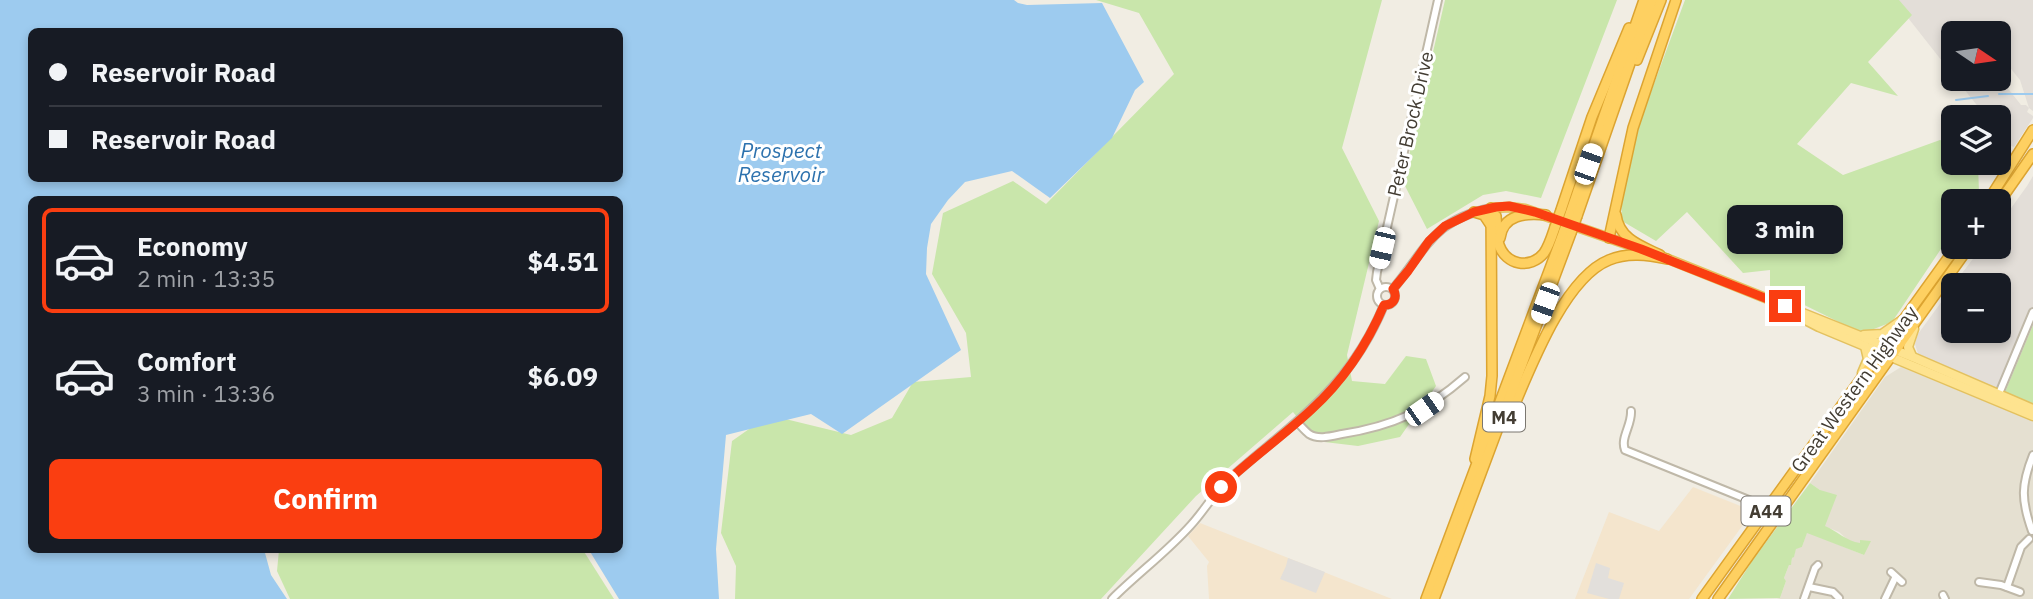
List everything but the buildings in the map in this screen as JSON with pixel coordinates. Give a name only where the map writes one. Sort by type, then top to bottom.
[{"type":"highway","name":"M4","points":[[1426,599],[1563,230],[1642,0]]},
{"type":"highway","name":"M4","points":[[1434,599],[1483,471],[1569,213],[1600,150],[1652,0]]},
{"type":"highway","points":[[1600,150],[1617,116],[1661,0]]},
{"type":"highway","points":[[1609,238],[1633,128],[1676,0]]},
{"type":"highway","points":[[1996,189],[2033,130]]},
{"type":"highway","points":[[2008,189],[2033,154]]},
{"type":"highway","points":[[1616,204],[1617,222],[1625,236],[1668,259]]},
{"type":"highway","points":[[1472,478],[1492,376],[1493,207]]},
{"type":"highway","points":[[1493,207],[1502,251]]},
{"type":"highway","points":[[1474,212],[1486,216],[1491,226]]},
{"type":"highway","points":[[1502,251],[1501,232],[1508,220],[1523,215],[1546,215]]},
{"type":"highway","name":"M4","points":[[1502,251],[1507,258],[1517,263],[1533,262],[1563,230]]},
{"type":"highway","points":[[1483,471],[1550,328],[1580,282],[1594,268],[1612,258],[1638,255],[1668,259]]},
{"type":"highway","name":"Great Western Highway","points":[[1702,599],[1947,259]]},
{"type":"highway","name":"Great Western Highway","points":[[1718,599],[1960,259]]},
{"type":"main road","points":[[1493,207],[1520,208],[1546,215],[1668,259],[1857,335],[1883,350],[1997,398],[2033,409]]},
{"type":"main road","points":[[1760,297],[1819,327],[1865,346],[1883,350]]},
{"type":"main road","points":[[1912,356],[1908,351],[1908,344],[1925,308]]},
{"type":"main road","points":[[1857,335],[1882,334],[1905,317]]},
{"type":"main road","points":[[1861,379],[1868,359],[1865,346]]},
{"type":"main road","points":[[1893,354],[1912,356],[2033,416]]},
{"type":"street","name":"Peter Brock Drive","points":[[1380,289],[1376,280],[1377,272],[1438,0]]},
{"type":"street","points":[[1393,289],[1434,235],[1453,220],[1493,207]]},
{"type":"street","points":[[1385,286],[1393,289],[1394,300],[1390,304],[1379,302],[1377,297],[1380,289],[1385,286]]},
{"type":"street","points":[[1112,599],[1190,526],[1228,480],[1330,391],[1371,333],[1384,305]]},
{"type":"street","points":[[1997,398],[2033,312]]},
{"type":"street","points":[[1297,422],[1310,435],[1324,437],[1363,430],[1402,419],[1424,409],[1465,377]]},
{"type":"street","points":[[1631,411],[1631,421],[1623,442],[1625,450],[1768,509],[1778,516]]},
{"type":"street","points":[[2007,587],[2021,547],[2032,535],[2024,507],[2023,488],[2033,454]]},
{"type":"street","points":[[1804,599],[1818,565]]},
{"type":"street","points":[[1885,599],[1896,577]]},
{"type":"street","points":[[1979,582],[2020,592]]},
{"type":"street","points":[[1809,587],[1833,592],[1839,598]]},
{"type":"shaded area","points":[[1894,0],[2033,0],[2033,111],[2029,108],[2020,80],[2011,69],[2011,21],[1941,21],[1941,60]]},
{"type":"shaded area","points":[[1966,91],[2010,91],[2021,105],[2029,108],[2027,112],[2033,118],[2014,147],[2011,146],[2011,105],[1977,105]]},
{"type":"shaded area","points":[[2033,176],[2033,325],[2005,392],[1918,354],[1915,344],[1918,334],[1941,302],[1941,343],[2011,343],[2011,273],[1962,273],[1973,259],[2011,259],[2011,208]]},
{"type":"shaded area","points":[[1901,367],[2033,421],[2033,599],[1777,599],[1780,598],[1786,581],[1784,578],[1796,548],[1802,547],[1807,532],[1864,555],[1860,544],[1849,541],[1839,532],[1824,526],[1820,490],[1810,483],[1885,377]]},
{"type":"shaded area","points":[[1693,487],[1753,511],[1689,599],[1575,599],[1609,512],[1659,531]]},
{"type":"shaded area","points":[[1200,523],[1392,599],[1209,599],[1209,562],[1188,536]]},
{"type":"shaded area","points":[[1288,558],[1325,572],[1316,593],[1280,579]]},
{"type":"shaded area","points":[[1596,563],[1610,568],[1608,578],[1624,583],[1619,599],[1587,593]]},
{"type":"green space","points":[[1096,0],[1382,0],[1342,148],[1379,221],[1347,355],[1352,381],[1385,384],[1406,356],[1426,359],[1436,386],[1400,437],[1358,446],[1316,441],[1293,412],[1196,496],[1101,599],[735,599],[736,566],[721,533],[732,441],[769,415],[851,435],[892,418],[913,382],[971,377],[966,333],[932,274],[943,213],[1013,181],[1046,204],[1174,74],[1139,13]]},
{"type":"green space","points":[[1445,0],[1617,0],[1541,198],[1506,191],[1483,195],[1427,229],[1403,182]]},
{"type":"green space","points":[[1685,0],[1899,0],[1912,15],[1868,62],[1898,96],[1851,83],[1797,144],[1843,175],[1941,140],[1941,175],[1978,175],[1979,189],[1941,189],[1941,249],[1892,322],[1866,332],[1853,329],[1770,288],[1770,270],[1743,273],[1687,212],[1656,241],[1622,221],[1621,198],[1641,119]]},
{"type":"green space","points":[[2033,325],[2033,404],[2005,392]]},
{"type":"green space","points":[[1810,483],[1820,490],[1837,495],[1825,526],[1855,542],[1871,541],[1864,555],[1807,533],[1802,547],[1796,549],[1789,565],[1780,598],[1728,599],[1752,561]]},
{"type":"green space","points":[[279,553],[585,553],[614,599],[290,599],[277,571]]},
{"type":"water","name":"Prospect Reservoir","points":[[0,0],[1014,0],[1027,5],[1102,3],[1144,82],[1135,90],[1112,138],[1050,198],[1012,171],[965,182],[931,224],[926,274],[961,350],[842,434],[811,414],[726,435],[716,549],[719,599],[619,599],[591,553],[623,553],[623,196],[28,196],[28,553],[265,553],[271,575],[287,599],[0,599]]},
{"type":"waterway","points":[[1999,94],[2033,94]]},
{"type":"waterway","points":[[1956,100],[1988,96]]},
{"type":"route","points":[[1221,487],[1311,411],[1330,391],[1356,359],[1384,305],[1394,300],[1393,289],[1429,241],[1453,220],[1474,212],[1503,206],[1530,210],[1683,265],[1785,306]]}]
